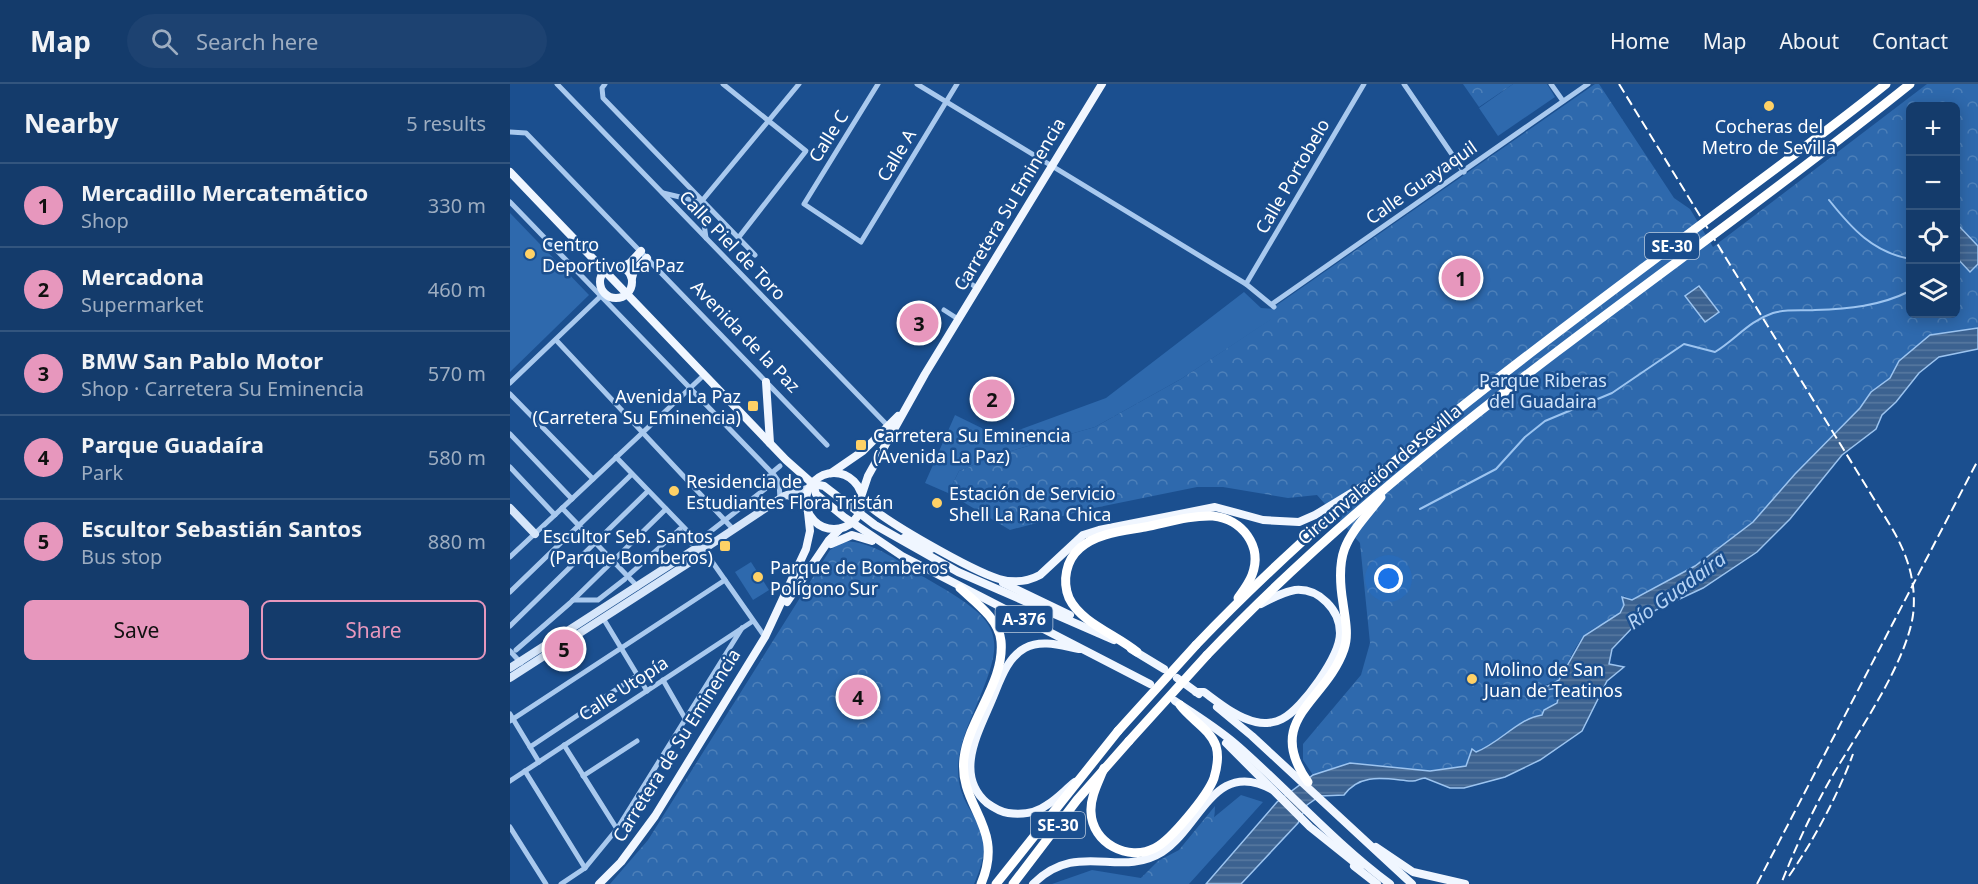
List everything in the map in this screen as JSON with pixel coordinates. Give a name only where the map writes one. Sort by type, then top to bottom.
[{"type":"highway","name":"Circunvalación de Sevilla","points":[[1012,884],[1104,768],[1250,609],[1309,553],[1517,382],[1910,84]]},
{"type":"highway","name":"Circunvalación de Sevilla","points":[[996,884],[1118,731],[1196,645],[1228,611],[1369,483],[1466,405],[1883,86]]},
{"type":"highway","points":[[1308,782],[1298,774],[1292,748],[1294,725],[1336,667],[1345,648],[1346,630],[1340,566],[1342,552],[1359,523],[1394,481]]},
{"type":"highway","points":[[1137,652],[1087,618],[1070,599],[1065,576],[1068,565],[1072,556],[1088,542],[1103,536],[1192,517],[1211,516],[1234,522],[1243,530],[1254,548],[1254,568],[1252,577],[1228,611]]},
{"type":"highway","points":[[960,588],[994,623],[1001,638],[1001,654],[996,673],[964,758],[966,783],[988,837],[989,865],[981,884]]},
{"type":"highway","points":[[1104,768],[1092,800],[1091,813],[1095,827],[1104,840],[1116,850],[1130,853],[1144,853],[1166,841],[1214,780],[1217,763],[1217,749],[1210,736],[1177,703]]},
{"type":"main road","name":"Carretera Su Eminencia","points":[[860,514],[862,497],[871,470],[958,319],[1102,84]]},
{"type":"main road","points":[[510,172],[811,486],[816,494],[853,523],[902,556]]},
{"type":"main road","points":[[605,271],[621,267],[644,254]]},
{"type":"main road","points":[[605,271],[600,284],[603,295],[618,298],[627,294],[631,289],[634,271],[644,254]]},
{"type":"main road","points":[[621,267],[632,278]]},
{"type":"main road","points":[[766,382],[770,443]]},
{"type":"main road","points":[[767,397],[778,393]]},
{"type":"main road","name":"Carretera Su Eminencia","points":[[811,486],[863,451],[909,405]]},
{"type":"main road","points":[[830,474],[850,478],[862,497],[908,531],[982,572],[1093,627],[1112,640]]},
{"type":"main road","points":[[982,572],[1009,581],[1031,580],[1048,570],[1083,535],[1195,510],[1229,509],[1263,520],[1299,522],[1316,515],[1345,495],[1369,483]]},
{"type":"main road","points":[[811,486],[824,486],[882,529],[958,573],[1112,640],[1164,669]]},
{"type":"main road","name":"Carretera de Su Eminencia","points":[[599,884],[621,862],[655,816],[765,637],[806,549],[810,531],[807,509],[811,486]]},
{"type":"main road","points":[[807,509],[821,526],[840,529],[853,523],[860,514]]},
{"type":"main road","name":"Carretera de Su Eminencia","points":[[774,619],[840,529]]},
{"type":"main road","points":[[882,529],[946,552]]},
{"type":"main road","points":[[819,555],[837,540],[852,536],[869,539],[960,588]]},
{"type":"main road","name":"A-376","points":[[960,588],[1089,651],[1150,684]]},
{"type":"main road","points":[[1196,692],[1204,692],[1243,717],[1256,722],[1272,723],[1284,718],[1295,708],[1329,666],[1337,650],[1340,634],[1332,608],[1322,598],[1298,590],[1285,592],[1250,609]]},
{"type":"main road","points":[[1077,780],[1047,806],[1032,813],[1016,815],[1002,812],[976,791],[972,779],[971,754],[1005,670],[1024,648],[1050,644],[1089,651]]},
{"type":"main road","points":[[1177,678],[1298,774],[1351,829],[1412,884]]},
{"type":"main road","points":[[1177,703],[1201,717],[1313,824],[1329,843],[1377,884]]},
{"type":"main road","points":[[1033,884],[1052,868],[1078,860],[1130,862],[1148,859],[1163,851],[1215,793],[1226,785],[1252,781],[1275,787]]},
{"type":"main road","points":[[1308,782],[1333,811]]},
{"type":"main road","points":[[1313,824],[1390,884]]},
{"type":"main road","points":[[1362,838],[1408,870],[1465,884]]},
{"type":"main road","points":[[1329,843],[1382,884]]},
{"type":"street","name":"Calle Piel de Toro","points":[[557,84],[888,426]]},
{"type":"street","points":[[723,84],[731,86],[806,152],[739,237]]},
{"type":"street","points":[[706,238],[701,202],[770,122],[799,84]]},
{"type":"street","name":"Calle C","points":[[861,242],[804,204],[878,84]]},
{"type":"street","points":[[917,84],[1246,284]]},
{"type":"street","name":"Calle A","points":[[861,242],[957,84]]},
{"type":"street","name":"Calle Portobelo","points":[[1246,284],[1364,84]]},
{"type":"street","points":[[1404,84],[1464,172]]},
{"type":"street","points":[[1551,84],[1563,101]]},
{"type":"street","name":"Calle Guayaquil","points":[[1246,284],[1273,305],[1588,84]]},
{"type":"street","name":"Calle Piel de Toro","points":[[603,86],[603,98],[701,202],[755,255]]},
{"type":"street","name":"Avenida de la Paz","points":[[510,132],[526,133],[827,445]]},
{"type":"street","points":[[662,192],[701,202]]},
{"type":"street","points":[[510,202],[603,295],[779,482],[780,499]]},
{"type":"street","points":[[964,279],[977,288]]},
{"type":"street","points":[[510,383],[603,295]]},
{"type":"street","points":[[944,310],[958,319]]},
{"type":"street","points":[[556,340],[733,529]]},
{"type":"street","points":[[511,553],[535,534],[704,375]]},
{"type":"street","points":[[510,394],[593,479]]},
{"type":"street","points":[[510,434],[572,499]]},
{"type":"street","points":[[616,457],[681,528],[704,549],[765,637]]},
{"type":"street","points":[[774,471],[780,466]]},
{"type":"street","points":[[510,467],[555,515]]},
{"type":"street","points":[[510,592],[632,474]]},
{"type":"street","points":[[696,540],[765,489],[769,476]]},
{"type":"street","points":[[510,668],[523,665],[603,618],[693,550],[704,549],[780,499],[811,486]]},
{"type":"street","points":[[510,626],[648,491]]},
{"type":"street","points":[[788,495],[807,509]]},
{"type":"street","points":[[510,508],[535,534]]},
{"type":"street","points":[[562,508],[640,589]]},
{"type":"street","points":[[523,665],[513,650],[573,600],[666,509]]},
{"type":"street","points":[[573,600],[598,600],[681,528]]},
{"type":"street","points":[[539,762],[511,718],[725,580]]},
{"type":"street","points":[[510,678],[523,665],[640,589]]},
{"type":"street","points":[[603,618],[647,691]]},
{"type":"street","name":"Calle Utopía","points":[[510,781],[753,621]]},
{"type":"street","points":[[561,884],[585,868],[617,829],[742,628]]},
{"type":"street","name":"Calle Utopía","points":[[530,747],[638,675]]},
{"type":"street","points":[[663,680],[686,720]]},
{"type":"street","points":[[583,776],[637,741]]},
{"type":"street","points":[[564,745],[617,829]]},
{"type":"street","points":[[525,771],[585,868]]},
{"type":"street","points":[[510,827],[546,884]]},
{"type":"green space","points":[[1463,84],[1513,84],[1479,107]]},
{"type":"green space","points":[[1513,84],[1547,84],[1555,97],[1498,136],[1479,108]]},
{"type":"green space","name":"Parque Riberas del Guadaira","points":[[1595,84],[1599,84],[1674,198],[1690,209],[1713,247],[1927,84],[1978,84],[1978,328],[1930,335],[1899,361],[1890,378],[1795,474],[1753,522],[1695,566],[1632,600],[1624,596],[1623,605],[1615,616],[1582,638],[1559,680],[1534,689],[1541,693],[1557,688],[1558,700],[1542,715],[1523,722],[1504,734],[1468,761],[1466,766],[1430,771],[1350,763],[1313,775],[1303,760],[1303,744],[1361,675],[1370,643],[1360,543],[1317,495],[1288,498],[1223,487],[1197,487],[1089,509],[1010,530],[948,493],[959,471],[997,455],[1095,427],[1181,379],[1271,319],[1274,307]]},
{"type":"green space","name":"Centro Deportivo La Paz","points":[[510,213],[589,295],[510,372]]},
{"type":"green space","points":[[1244,292],[1261,308],[1274,309],[1272,319],[1181,379],[1095,427],[997,455],[959,471],[948,493],[925,483],[955,415],[1000,437],[1106,398]]},
{"type":"green space","points":[[844,541],[856,542],[878,550],[955,595],[974,609],[986,622],[993,635],[994,650],[991,667],[964,735],[958,762],[960,786],[982,833],[984,846],[982,863],[974,884],[610,884],[648,840],[830,550]]},
{"type":"green space","points":[[751,562],[769,590],[753,600],[735,572]]},
{"type":"green space","points":[[1241,795],[1263,802],[1189,884],[1052,884],[1092,870],[1141,878],[1182,857],[1207,823]]},
{"type":"green space","points":[[1215,806],[1210,831],[1205,841],[1190,857],[1160,879],[1141,878],[1158,861],[1179,850]]},
{"type":"water","points":[[1960,227],[1978,246],[1978,264],[1970,272],[1960,261]]},
{"type":"water","points":[[1699,286],[1719,312],[1705,322],[1685,296]]},
{"type":"water","name":"Río Guadaíra","points":[[1978,328],[1978,349],[1939,357],[1919,373],[1896,402],[1882,415],[1876,429],[1842,455],[1790,519],[1757,552],[1703,588],[1656,610],[1633,627],[1612,649],[1609,664],[1624,667],[1607,681],[1582,731],[1540,760],[1505,777],[1464,788],[1450,788],[1425,778],[1413,781],[1383,778],[1358,783],[1344,795],[1320,796],[1307,805],[1298,823],[1241,884],[1206,884],[1277,802],[1313,775],[1350,763],[1430,771],[1466,766],[1472,749],[1476,752],[1485,748],[1525,721],[1542,715],[1544,710],[1557,703],[1560,691],[1557,688],[1536,692],[1535,687],[1548,686],[1559,680],[1584,636],[1620,613],[1624,605],[1622,597],[1632,600],[1695,566],[1753,522],[1795,474],[1860,408],[1871,392],[1890,378],[1899,361],[1930,335]]},
{"type":"waterway","points":[[1829,200],[1864,238],[1885,251],[1906,258]]},
{"type":"waterway","points":[[1420,509],[1496,469],[1525,437],[1545,421],[1612,393],[1684,344],[1715,352],[1750,325],[1773,313],[1852,308],[1906,293]]},
{"type":"railway","points":[[1619,84],[1890,525],[1906,557],[1912,579],[1913,615],[1909,634],[1892,675],[1819,800],[1781,884]]},
{"type":"railway","points":[[1757,884],[1978,460]]},
{"type":"railway","points":[[1789,876],[1825,817],[1853,754]]},
{"type":"place","name":"Cocheras del Metro de Sevilla","points":[[1769,106]]},
{"type":"place","name":"Centro Deportivo La Paz","points":[[530,254]]},
{"type":"place","name":"Mercadillo Mercatemático","points":[[1461,278]]},
{"type":"place","name":"BMW San Pablo Motor","points":[[919,323]]},
{"type":"place","name":"Mercadona","points":[[992,399]]},
{"type":"place","name":"Avenida La Paz (Carretera Su Eminencia)","points":[[753,406]]},
{"type":"place","name":"Carretera Su Eminencia (Avenida La Paz)","points":[[861,445]]},
{"type":"place","name":"Residencia de Estudiantes Flora Tristán","points":[[674,491]]},
{"type":"place","name":"Estación de Servicio Shell La Rana Chica","points":[[937,503]]},
{"type":"place","name":"Escultor Seb. Santos (Parque Bomberos)","points":[[725,546]]},
{"type":"place","name":"Parque de Bomberos Polígono Sur","points":[[758,577]]},
{"type":"place","name":"Escultor Sebastián Santos","points":[[564,649]]},
{"type":"place","name":"Molino de San Juan de Teatinos","points":[[1472,679]]},
{"type":"place","name":"Parque Guadaíra","points":[[858,697]]}]
